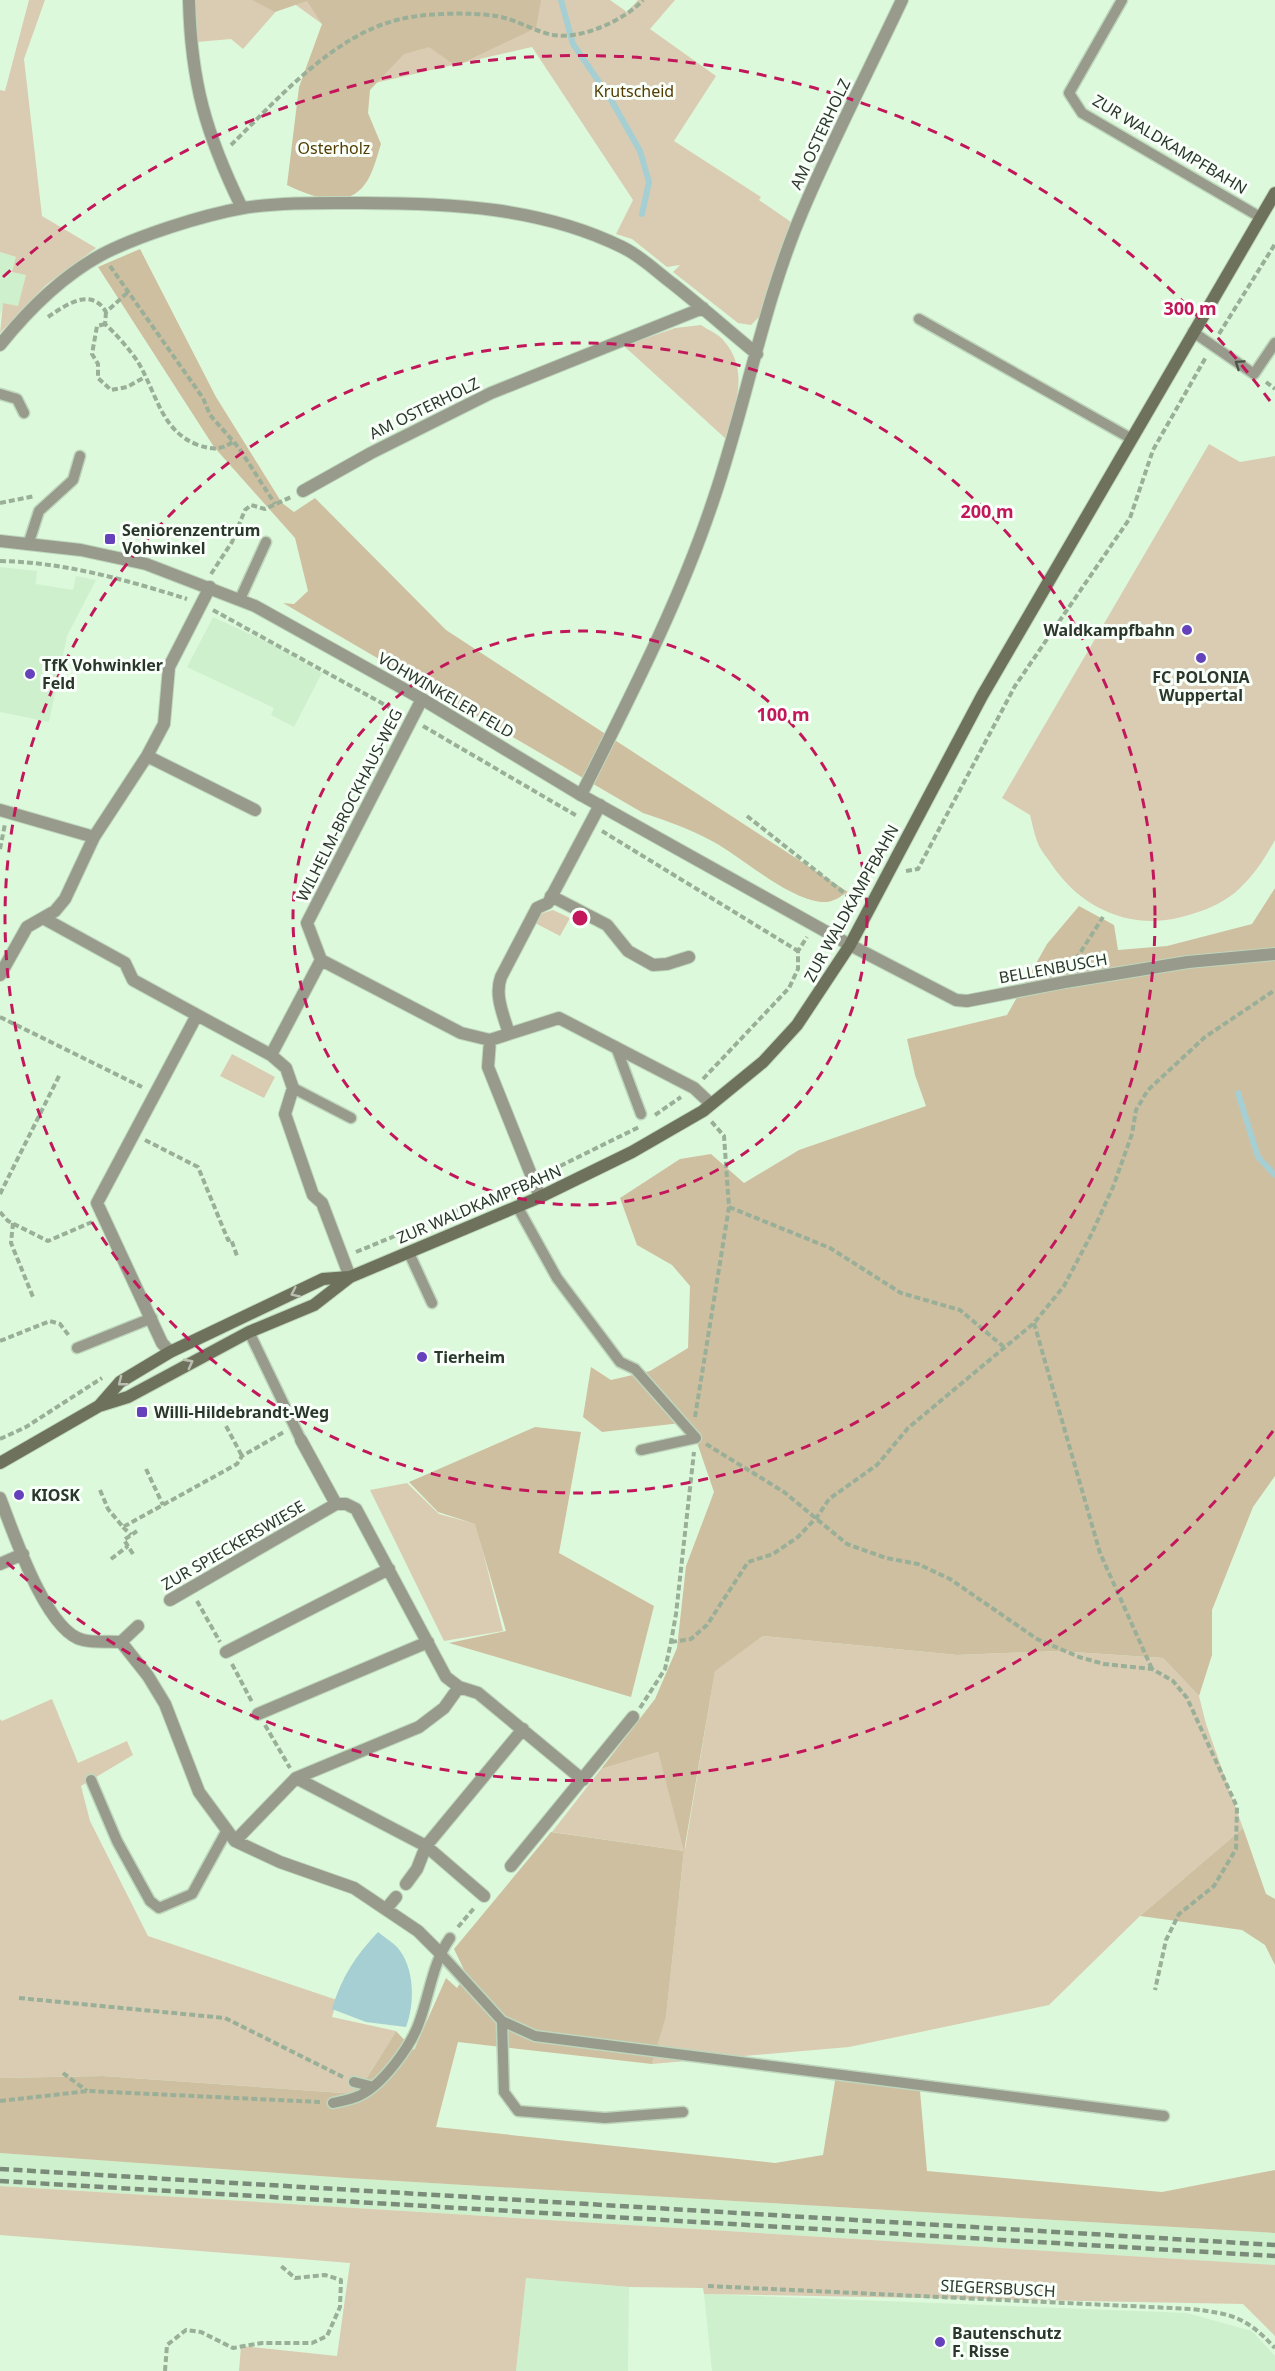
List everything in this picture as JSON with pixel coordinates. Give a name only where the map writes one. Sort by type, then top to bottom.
[{"type":"main road","name":"ZUR WALDKAMPFBAHN","points":[[0,1463],[99,1406],[128,1397],[249,1332],[314,1305],[350,1277],[540,1197],[632,1152],[707,1107],[763,1062],[797,1025],[850,945],[971,715],[1275,192]]},
{"type":"main road","name":"ZUR WALDKAMPFBAHN","points":[[99,1406],[120,1382],[170,1353],[323,1279],[350,1277]]},
{"type":"street","points":[[189,0],[190,39],[198,98],[218,158],[242,208]]},
{"type":"street","name":"AM OSTERHOLZ","points":[[581,795],[646,665],[712,504],[802,211],[902,0]]},
{"type":"street","points":[[0,345],[35,305],[56,287],[102,255],[174,227],[242,208],[302,203],[448,205],[501,211],[547,220],[624,248],[703,308],[757,354]]},
{"type":"street","name":"AM OSTERHOLZ","points":[[303,491],[371,453],[491,393],[703,308]]},
{"type":"street","name":"VOHWINKELER FELD","points":[[0,541],[29,542],[81,550],[146,564],[240,599],[422,699],[600,806],[850,945]]},
{"type":"street","points":[[0,975],[27,927],[55,911],[65,899],[94,837],[147,756],[164,724],[169,668],[207,586]]},
{"type":"street","name":"WILHELM-BROCKHAUS-WEG","points":[[321,960],[307,923],[422,699]]},
{"type":"street","points":[[147,756],[255,810]]},
{"type":"street","points":[[509,1034],[498,986],[537,908],[548,903],[600,806]]},
{"type":"street","points":[[4,811],[94,837]]},
{"type":"street","points":[[551,896],[607,925],[628,951],[653,965],[667,964],[688,957]]},
{"type":"street","points":[[43,918],[125,963],[133,980],[271,1055],[286,1068],[293,1088],[285,1114],[313,1195],[322,1203],[350,1277]]},
{"type":"street","name":"BELLENBUSCH","points":[[850,945],[956,1000],[967,1001],[1065,981],[1188,962],[1275,954]]},
{"type":"street","points":[[271,1055],[321,960],[461,1033],[490,1040],[559,1017],[694,1088],[707,1107]]},
{"type":"street","points":[[170,1353],[162,1343],[97,1203],[197,1015]]},
{"type":"street","points":[[490,1040],[488,1067],[540,1197]]},
{"type":"street","points":[[301,1440],[336,1504],[346,1504],[356,1509],[446,1677],[459,1687],[478,1693],[583,1780]]},
{"type":"street","points":[[0,1498],[43,1601],[64,1628],[81,1640],[121,1642],[138,1626]]},
{"type":"street","name":"ZUR SPIECKERSWIESE","points":[[170,1600],[336,1504]]},
{"type":"street","points":[[0,1564],[23,1554]]},
{"type":"street","points":[[226,1652],[389,1569]]},
{"type":"street","points":[[121,1642],[148,1676],[165,1704],[199,1792],[230,1836],[280,1862],[354,1888],[418,1931],[440,1953]]},
{"type":"street","points":[[258,1714],[428,1642]]},
{"type":"street","points":[[230,1836],[296,1778],[419,1727],[444,1708],[459,1687]]},
{"type":"street","points":[[511,1866],[633,1717]]},
{"type":"street","points":[[406,1884],[417,1869],[426,1846],[523,1729]]},
{"type":"street","points":[[296,1778],[426,1846],[484,1896]]},
{"type":"street","points":[[386,1909],[396,1898]]},
{"type":"lane","name":"ZUR WALDKAMPFBAHN","points":[[1122,0],[1069,93],[1082,113],[1260,217]]},
{"type":"lane","points":[[919,319],[1131,439]]},
{"type":"lane","points":[[1193,332],[1254,374],[1275,343]]},
{"type":"lane","points":[[0,393],[17,399],[24,413]]},
{"type":"lane","points":[[29,542],[39,511],[73,480],[80,456]]},
{"type":"lane","points":[[240,599],[266,542]]},
{"type":"lane","points":[[616,1047],[645,1119]]},
{"type":"lane","points":[[293,1088],[351,1118]]},
{"type":"lane","points":[[517,1206],[557,1278],[620,1362],[635,1369],[696,1438],[641,1450]]},
{"type":"lane","points":[[409,1252],[432,1303]]},
{"type":"lane","points":[[77,1348],[152,1318]]},
{"type":"lane","points":[[249,1332],[301,1440]]},
{"type":"lane","points":[[91,1780],[117,1841],[150,1901],[159,1908],[192,1894],[230,1836]]},
{"type":"lane","points":[[333,2103],[358,2096],[406,2052],[420,2023],[440,1953],[450,1938]]},
{"type":"lane","points":[[440,1953],[502,2021],[535,2036],[1164,2116]]},
{"type":"lane","points":[[502,2021],[504,2092],[518,2111],[605,2118],[683,2112]]},
{"type":"lane","points":[[354,2082],[370,2086]]},
{"type":"path","points":[[218,158],[290,87],[358,33],[401,18],[442,15],[496,16],[554,36],[582,32],[610,24],[633,11],[643,0]]},
{"type":"path","points":[[888,875],[918,868],[1015,686],[1131,518],[1154,450],[1212,346],[1275,244]]},
{"type":"path","points":[[102,255],[203,398],[210,416],[233,442],[275,504]]},
{"type":"path","points":[[105,324],[106,312],[127,292]]},
{"type":"path","points":[[43,320],[88,298],[96,300],[106,312]]},
{"type":"path","points":[[105,324],[118,335],[138,361],[170,427],[182,439],[212,450],[223,448],[233,442]]},
{"type":"path","points":[[105,324],[97,326],[92,354],[98,364],[98,378],[111,390],[127,387],[145,377]]},
{"type":"path","points":[[207,586],[232,542],[245,510],[250,505],[265,509],[303,491]]},
{"type":"path","points":[[0,503],[30,496],[53,498]]},
{"type":"path","points":[[0,849],[4,811]]},
{"type":"path","points":[[747,816],[868,911]]},
{"type":"path","points":[[1065,981],[1074,960],[1103,917]]},
{"type":"path","points":[[342,1258],[533,1179],[645,1119],[694,1088],[789,988],[798,969],[798,951],[814,925]]},
{"type":"path","points":[[671,1642],[691,1639],[707,1624],[748,1562],[773,1554],[798,1537],[817,1517],[829,1499],[877,1465],[908,1428],[1034,1323],[1064,1286],[1092,1233],[1113,1186],[1132,1134],[1136,1110],[1148,1090],[1205,1037],[1275,990]]},
{"type":"path","points":[[0,1017],[155,1094]]},
{"type":"path","points":[[0,1194],[60,1074]]},
{"type":"path","points":[[653,1692],[665,1669],[676,1614],[696,1438],[695,1418],[729,1207],[724,1136],[707,1107]]},
{"type":"path","points":[[134,1134],[198,1167],[228,1240],[231,1239],[237,1256]]},
{"type":"path","points":[[729,1207],[830,1248],[901,1293],[960,1310],[1005,1347]]},
{"type":"path","points":[[0,1212],[14,1223],[48,1241],[104,1217]]},
{"type":"path","points":[[14,1223],[12,1243],[33,1297]]},
{"type":"path","points":[[0,1341],[50,1321],[60,1324],[77,1348]]},
{"type":"path","points":[[1034,1323],[1100,1553],[1152,1669]]},
{"type":"path","points":[[0,1439],[26,1427],[105,1376]]},
{"type":"path","points":[[226,1426],[242,1456]]},
{"type":"path","points":[[123,1527],[237,1464],[242,1456],[293,1427]]},
{"type":"path","points":[[696,1438],[784,1492],[847,1544],[886,1558],[918,1564],[950,1579],[1037,1639],[1104,1664],[1152,1669],[1173,1681],[1187,1698],[1237,1807],[1236,1849],[1214,1886],[1179,1914],[1166,1940],[1155,1990]]},
{"type":"path","points":[[146,1469],[163,1505]]},
{"type":"path","points":[[100,1490],[108,1509],[131,1535]]},
{"type":"path","points":[[133,1554],[124,1540],[137,1531]]},
{"type":"path","points":[[111,1559],[128,1546]]},
{"type":"path","points":[[190,1590],[296,1778]]},
{"type":"path","points":[[19,1998],[225,2018],[354,2082]]},
{"type":"path","points":[[63,2073],[88,2091]]},
{"type":"path","points":[[0,2101],[88,2091],[333,2103]]},
{"type":"path","points":[[165,2371],[167,2345],[186,2330],[201,2332],[233,2348],[262,2343],[312,2343],[327,2336],[340,2307],[342,2280],[325,2275],[296,2278],[280,2265]]},
{"type":"path","name":"SIEGERSBUSCH","points":[[708,2286],[1192,2309],[1223,2313],[1255,2326],[1275,2348]]},
{"type":"shaded area","points":[[0,252],[16,257],[26,275],[18,307],[4,303],[0,316]]},
{"type":"shaded area","name":"TfK Vohwinkler Feld","points":[[0,567],[37,571],[36,584],[73,590],[76,576],[96,580],[67,636],[49,722],[0,712]]},
{"type":"shaded area","points":[[213,617],[274,645],[322,673],[294,727],[271,715],[274,708],[187,667]]},
{"type":"shaded area","points":[[0,2153],[347,2178],[1275,2233],[1275,2265],[0,2186]]},
{"type":"shaded area","points":[[526,2278],[629,2287],[628,2371],[516,2371]]},
{"type":"shaded area","points":[[704,2294],[1187,2313],[1252,2331],[1275,2356],[1275,2371],[712,2371]]},
{"type":"green space","points":[[29,0],[45,0],[24,59],[42,216],[96,248],[46,285],[0,333],[3,303],[18,306],[26,275],[12,272],[16,257],[0,252],[0,90],[5,91]]},
{"type":"green space","points":[[194,0],[286,0],[243,49],[231,39],[197,42]]},
{"type":"green space","name":"Osterholz","points":[[252,0],[541,0],[536,28],[456,66],[429,47],[404,54],[370,90],[368,113],[381,144],[370,175],[357,192],[348,197],[328,199],[287,185],[299,87],[322,24],[307,1],[275,12]]},
{"type":"green space","name":"Krutscheid","points":[[289,0],[610,0],[627,12],[638,0],[675,0],[650,29],[716,76],[674,141],[761,197],[759,200],[791,222],[760,316],[751,325],[738,323],[673,272],[680,265],[667,267],[632,239],[616,234],[633,200],[532,47],[362,86],[340,37]]},
{"type":"green space","points":[[140,249],[216,397],[282,503],[294,512],[315,498],[446,630],[848,892],[827,902],[799,896],[712,841],[643,813],[283,603],[294,604],[308,591],[295,538],[214,447],[98,267]]},
{"type":"green space","points":[[701,325],[722,339],[732,352],[737,364],[738,389],[726,439],[624,346],[675,328]]},
{"type":"green space","name":"Waldkampfbahn","points":[[1209,444],[1240,462],[1275,456],[1275,840],[1250,877],[1235,893],[1218,904],[1172,919],[1151,921],[1132,919],[1113,914],[1080,895],[1065,881],[1038,844],[1030,815],[1002,798]]},
{"type":"green space","points":[[1275,888],[1275,1476],[1253,1507],[1212,1610],[1212,1655],[1199,1696],[1163,1658],[1058,1651],[957,1655],[763,1636],[715,1671],[684,1851],[658,1752],[601,1769],[655,1699],[677,1648],[686,1566],[714,1492],[690,1422],[602,1432],[583,1417],[591,1367],[611,1380],[650,1371],[688,1348],[690,1286],[672,1265],[637,1245],[620,1198],[680,1159],[711,1154],[744,1183],[799,1150],[926,1106],[915,1075],[907,1039],[1007,1015],[1047,944],[1079,906],[1114,925],[1118,950],[1167,946],[1252,924]]},
{"type":"green space","points":[[553,910],[570,918],[560,936],[535,923],[540,914]]},
{"type":"green space","points":[[232,1054],[275,1077],[264,1098],[220,1076]]},
{"type":"green space","points":[[535,1427],[581,1432],[559,1553],[654,1606],[631,1697],[449,1643],[506,1631],[475,1524],[438,1512],[409,1482]]},
{"type":"green space","points":[[407,1483],[439,1514],[476,1524],[503,1631],[444,1641],[370,1490]]},
{"type":"green space","points":[[763,1636],[957,1655],[1058,1651],[1163,1658],[1199,1696],[1206,1724],[1243,1828],[1140,1916],[1049,2005],[849,2047],[652,2064],[666,2016],[684,1851],[552,1832],[601,1769],[658,1752],[685,1849],[715,1670]]},
{"type":"green space","points":[[52,1699],[78,1763],[127,1741],[133,1755],[81,1786],[90,1821],[148,1936],[337,2000],[332,2017],[396,2031],[357,2094],[103,2076],[0,2078],[0,1719],[2,1721]]},
{"type":"green space","points":[[1243,1828],[1266,1894],[1275,1899],[1275,1965],[1265,1945],[1242,1930],[1140,1916]]},
{"type":"green space","points":[[551,1832],[684,1851],[666,2017],[652,2064],[458,2042],[436,2127],[775,2163],[823,2155],[836,2075],[920,2091],[927,2171],[1162,2192],[1275,2170],[1275,2233],[347,2178],[0,2153],[0,2078],[103,2076],[357,2094],[396,2031],[414,2050],[446,1978],[457,1988],[466,1974],[454,1949]]},
{"type":"green space","points":[[0,2186],[1275,2265],[1275,2336],[1243,2304],[704,2294],[703,2288],[629,2287],[526,2278],[516,2371],[239,2371],[241,2346],[337,2356],[350,2263],[0,2235]]},
{"type":"water","points":[[378,1932],[397,1947],[403,1955],[410,1975],[412,1997],[406,2027],[366,2022],[332,2009],[350,1967]]},
{"type":"waterway","points":[[561,0],[573,44],[610,98],[640,151],[649,182],[642,214]]},
{"type":"waterway","points":[[1238,1093],[1258,1157],[1275,1175]]},
{"type":"railway","points":[[0,2169],[1275,2245]]},
{"type":"railway","points":[[0,2181],[1275,2256]]},
{"type":"place","name":"Seniorenzentrum Vohwinkel","points":[[110,539]]},
{"type":"place","name":"Waldkampfbahn","points":[[1187,630]]},
{"type":"place","name":"FC POLONIA Wuppertal","points":[[1201,658]]},
{"type":"place","name":"TfK Vohwinkler Feld","points":[[30,674]]},
{"type":"place","name":"Tierheim","points":[[422,1357]]},
{"type":"place","name":"Willi-Hildebrandt-Weg","points":[[142,1412]]},
{"type":"place","name":"KIOSK","points":[[19,1495]]},
{"type":"place","name":"Bautenschutz F. Risse","points":[[940,2342]]}]
